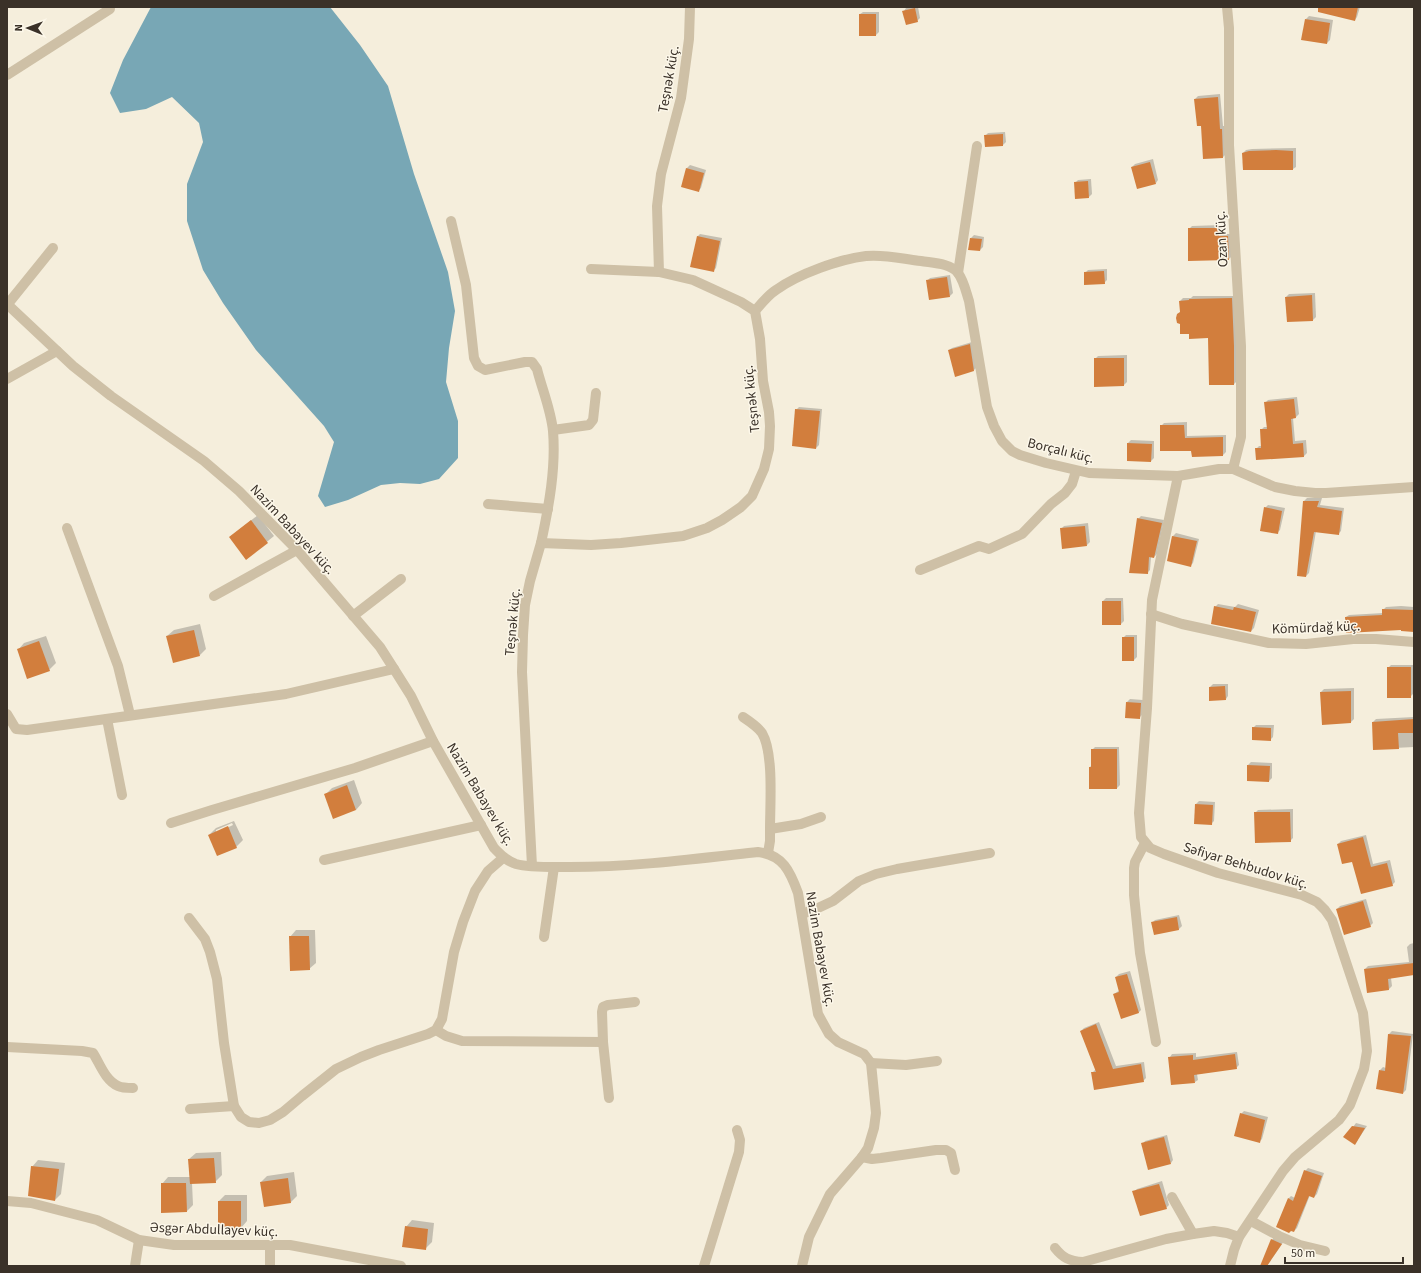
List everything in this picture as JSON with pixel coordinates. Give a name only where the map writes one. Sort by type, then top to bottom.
[{"type":"street","name":"Teşnək küç.","points":[[659,272],[657,206],[660,182],[680,98],[689,39],[690,7]]},
{"type":"street","name":"Ozan küç.","points":[[1227,7],[1229,28],[1229,145],[1241,346],[1241,437],[1233,469]]},
{"type":"street","points":[[7,76],[110,9]]},
{"type":"street","points":[[591,269],[659,272],[693,280],[735,299],[755,311],[775,290],[821,267],[847,259],[867,256],[887,256],[939,264],[951,268],[958,273],[977,146]]},
{"type":"street","points":[[451,221],[466,285],[474,358],[478,366],[485,370],[532,362],[537,368],[553,430],[554,452],[548,509],[541,543]]},
{"type":"street","points":[[7,305],[52,248]]},
{"type":"street","name":"Borçalı küç.","points":[[958,273],[969,301],[986,407],[1002,441],[1012,451],[1020,455],[1076,471],[1089,473],[1178,476],[1220,469],[1233,469],[1276,487],[1295,491],[1326,493],[1414,487]]},
{"type":"street","name":"Nazim Babayev küç.","points":[[7,305],[73,366],[111,396],[174,440],[239,491],[297,550],[380,647],[410,696],[433,741],[494,848],[503,858],[516,864],[532,866],[613,866],[676,862],[758,852],[768,853],[781,861],[792,875],[798,893],[818,1014],[829,1034],[838,1042],[864,1054],[872,1063]]},
{"type":"street","name":"Teşnək küç.","points":[[532,866],[522,672],[523,635],[525,605],[541,543],[592,545],[683,536],[708,528],[722,520],[741,507],[752,496],[764,469],[769,449],[770,426],[769,412],[763,382],[760,339],[755,311]]},
{"type":"street","points":[[7,379],[57,351]]},
{"type":"street","points":[[553,430],[589,425],[593,420],[596,393]]},
{"type":"street","points":[[920,570],[979,546],[988,550],[1022,534],[1051,504],[1065,493],[1072,484],[1076,471]]},
{"type":"street","points":[[1156,1042],[1140,953],[1134,895],[1134,868],[1135,862],[1145,843],[1140,832],[1139,813],[1148,708],[1151,614],[1154,588],[1178,476]]},
{"type":"street","points":[[488,504],[548,509]]},
{"type":"street","points":[[67,528],[118,666],[130,715]]},
{"type":"street","points":[[214,596],[297,550]]},
{"type":"street","points":[[353,616],[401,579]]},
{"type":"street","name":"Kömürdağ küç.","points":[[1151,614],[1182,624],[1269,643],[1306,644],[1376,639],[1414,642]]},
{"type":"street","points":[[7,714],[16,729],[27,730],[286,694],[394,669]]},
{"type":"street","points":[[743,716],[762,732],[770,757],[770,841],[768,853]]},
{"type":"street","points":[[107,719],[122,794]]},
{"type":"street","points":[[171,823],[355,768],[433,741]]},
{"type":"street","points":[[770,829],[801,824],[821,817]]},
{"type":"street","points":[[324,860],[481,825]]},
{"type":"street","name":"Səfiyar Behbudov küç.","points":[[1145,843],[1156,851],[1218,874],[1302,895],[1317,902],[1332,920],[1362,1013],[1367,1051],[1364,1069],[1350,1105],[1339,1120],[1295,1157],[1283,1171],[1239,1237],[1230,1266]]},
{"type":"street","points":[[802,914],[833,901],[859,881],[876,874],[990,853]]},
{"type":"street","points":[[189,918],[205,939],[217,979],[224,1043],[234,1106],[241,1117],[249,1122],[259,1123],[270,1120],[283,1112],[336,1069],[379,1050],[436,1030],[442,1019],[454,952],[463,922],[475,891],[488,871],[503,858]]},
{"type":"street","points":[[544,937],[554,867]]},
{"type":"street","points":[[609,1098],[603,1042],[603,1007],[608,1005],[635,1002]]},
{"type":"street","points":[[436,1030],[446,1036],[462,1041],[603,1042]]},
{"type":"street","points":[[7,1047],[82,1051],[93,1053],[112,1083],[119,1087],[133,1088]]},
{"type":"street","points":[[802,1266],[809,1237],[830,1194],[862,1157],[872,1138],[876,1113],[872,1063],[906,1065],[937,1060]]},
{"type":"street","points":[[190,1109],[234,1106]]},
{"type":"street","points":[[704,1266],[739,1152],[740,1140],[738,1130]]},
{"type":"street","points":[[862,1157],[872,1159],[936,1150],[946,1150],[951,1153],[954,1170]]},
{"type":"street","points":[[1172,1197],[1193,1234]]},
{"type":"street","name":"Əsgər Abdullayev küç.","points":[[7,1201],[31,1203],[97,1220],[139,1240],[174,1245],[290,1245],[400,1266]]},
{"type":"street","points":[[1251,1221],[1300,1245],[1325,1251]]},
{"type":"street","points":[[1055,1248],[1062,1256],[1073,1261],[1083,1262],[1166,1239],[1193,1234],[1214,1231],[1239,1237]]},
{"type":"street","points":[[136,1266],[139,1240]]},
{"type":"street","points":[[270,1245],[270,1266]]},
{"type":"water","points":[[151,7],[330,7],[360,45],[388,86],[414,174],[448,272],[455,311],[449,348],[446,382],[458,421],[458,458],[439,479],[420,484],[400,483],[381,485],[348,500],[325,507],[318,496],[334,442],[324,426],[256,350],[223,303],[203,270],[187,221],[187,184],[203,142],[199,123],[172,97],[146,109],[120,113],[110,93],[123,60]]},
{"type":"building","points":[[1318,7],[1358,7],[1355,21],[1318,12]]},
{"type":"building","points":[[915,8],[918,22],[906,25],[902,11]]},
{"type":"building","points":[[859,14],[876,14],[876,36],[859,36]]},
{"type":"building","points":[[1305,19],[1330,23],[1327,44],[1301,40]]},
{"type":"building","points":[[1218,97],[1220,129],[1222,129],[1223,158],[1203,159],[1201,126],[1197,126],[1194,99]]},
{"type":"building","points":[[1003,134],[1003,146],[985,147],[984,135]]},
{"type":"building","points":[[1249,151],[1293,151],[1293,170],[1243,170],[1242,153]]},
{"type":"building","points":[[1150,162],[1156,184],[1137,189],[1131,167]]},
{"type":"building","points":[[686,168],[704,173],[699,192],[681,187]]},
{"type":"building","points":[[1088,181],[1089,198],[1075,199],[1074,182]]},
{"type":"building","points":[[1188,228],[1219,228],[1219,236],[1228,236],[1229,260],[1188,261]]},
{"type":"building","points":[[697,236],[720,241],[714,272],[690,267]]},
{"type":"building","points":[[970,238],[982,239],[980,251],[968,250]]},
{"type":"building","points":[[1104,271],[1105,284],[1084,285],[1084,272]]},
{"type":"building","points":[[947,277],[950,297],[929,300],[926,280]]},
{"type":"building","points":[[1312,295],[1313,321],[1287,322],[1285,297]]},
{"type":"building","points":[[1232,298],[1234,385],[1209,385],[1208,338],[1189,339],[1189,334],[1180,334],[1180,324],[1177,323],[1176,318],[1177,314],[1180,312],[1179,301],[1189,299]]},
{"type":"building","points":[[970,344],[974,371],[955,377],[948,350]]},
{"type":"building","points":[[1094,358],[1124,358],[1124,386],[1094,387]]},
{"type":"building","points":[[1294,399],[1296,418],[1291,419],[1293,444],[1303,443],[1304,457],[1256,460],[1255,448],[1261,448],[1260,429],[1267,429],[1264,402]]},
{"type":"building","points":[[795,409],[820,411],[816,449],[792,446]]},
{"type":"building","points":[[1160,425],[1184,425],[1185,438],[1223,437],[1223,456],[1192,457],[1191,451],[1160,451]]},
{"type":"building","points":[[1127,443],[1152,444],[1151,462],[1127,461]]},
{"type":"building","points":[[1303,501],[1319,501],[1317,507],[1342,511],[1339,535],[1314,532],[1306,577],[1297,576]]},
{"type":"building","points":[[1264,507],[1282,511],[1278,534],[1260,531]]},
{"type":"building","points":[[1137,518],[1162,523],[1154,558],[1149,557],[1148,574],[1129,573]]},
{"type":"building","points":[[251,520],[268,543],[246,560],[229,537]]},
{"type":"building","points":[[1085,526],[1087,546],[1062,549],[1060,528]]},
{"type":"building","points":[[1172,536],[1197,541],[1191,567],[1167,561]]},
{"type":"building","points":[[1102,601],[1121,601],[1121,625],[1102,625]]},
{"type":"building","points":[[1214,606],[1233,610],[1234,607],[1256,612],[1251,632],[1211,624]]},
{"type":"building","points":[[1382,609],[1414,610],[1414,632],[1401,630],[1346,633],[1345,617],[1382,615]]},
{"type":"building","points":[[194,630],[200,656],[173,663],[166,636]]},
{"type":"building","points":[[1122,637],[1134,637],[1134,661],[1122,661]]},
{"type":"building","points":[[39,641],[50,671],[27,679],[17,649]]},
{"type":"building","points":[[1387,667],[1411,667],[1411,698],[1387,698]]},
{"type":"building","points":[[1225,686],[1226,700],[1209,701],[1209,687]]},
{"type":"building","points":[[1351,691],[1351,723],[1322,725],[1320,692]]},
{"type":"building","points":[[1126,702],[1141,703],[1140,719],[1125,718]]},
{"type":"building","points":[[1414,719],[1414,733],[1398,733],[1399,749],[1373,750],[1372,722]]},
{"type":"building","points":[[1252,727],[1271,728],[1271,741],[1252,740]]},
{"type":"building","points":[[1091,749],[1117,749],[1117,789],[1089,789]]},
{"type":"building","points":[[1247,765],[1270,766],[1269,782],[1247,781]]},
{"type":"building","points":[[347,785],[356,810],[333,819],[324,794]]},
{"type":"building","points":[[1195,804],[1213,805],[1212,825],[1194,824]]},
{"type":"building","points":[[1254,812],[1290,812],[1291,842],[1255,843]]},
{"type":"building","points":[[228,826],[237,848],[217,856],[208,835]]},
{"type":"building","points":[[1363,837],[1371,867],[1387,863],[1393,886],[1361,894],[1352,862],[1342,864],[1337,844]]},
{"type":"building","points":[[1363,901],[1371,927],[1344,935],[1336,909]]},
{"type":"building","points":[[1177,917],[1179,930],[1154,935],[1151,922]]},
{"type":"building","points":[[289,936],[309,936],[310,970],[290,971]]},
{"type":"building","points":[[1414,963],[1414,975],[1388,979],[1389,990],[1367,993],[1364,969]]},
{"type":"building","points":[[1127,974],[1139,1013],[1121,1019],[1113,994],[1119,992],[1115,977]]},
{"type":"building","points":[[1096,1024],[1113,1069],[1141,1064],[1144,1082],[1094,1090],[1091,1072],[1096,1072],[1080,1031]]},
{"type":"building","points":[[1388,1034],[1411,1036],[1403,1094],[1376,1089],[1379,1070],[1385,1071]]},
{"type":"building","points":[[1235,1054],[1237,1069],[1194,1075],[1195,1083],[1171,1085],[1168,1057],[1193,1055],[1193,1060]]},
{"type":"building","points":[[1240,1113],[1265,1120],[1260,1143],[1234,1136]]},
{"type":"building","points":[[1352,1126],[1365,1128],[1355,1145],[1343,1137]]},
{"type":"building","points":[[1164,1137],[1171,1164],[1148,1170],[1141,1143]]},
{"type":"building","points":[[214,1158],[216,1183],[190,1184],[188,1159]]},
{"type":"building","points":[[31,1166],[59,1169],[55,1201],[28,1196]]},
{"type":"building","points":[[1304,1170],[1322,1176],[1314,1198],[1309,1196],[1294,1232],[1291,1231],[1289,1233],[1276,1227],[1288,1198],[1293,1201]]},
{"type":"building","points":[[288,1178],[291,1203],[264,1207],[260,1182]]},
{"type":"building","points":[[161,1183],[186,1183],[187,1212],[161,1213]]},
{"type":"building","points":[[1159,1184],[1167,1209],[1140,1216],[1132,1191]]},
{"type":"building","points":[[218,1201],[241,1201],[241,1229],[218,1229]]},
{"type":"building","points":[[405,1226],[428,1229],[426,1250],[402,1247]]},
{"type":"building","points":[[1271,1239],[1282,1244],[1267,1266],[1260,1266]]}]
